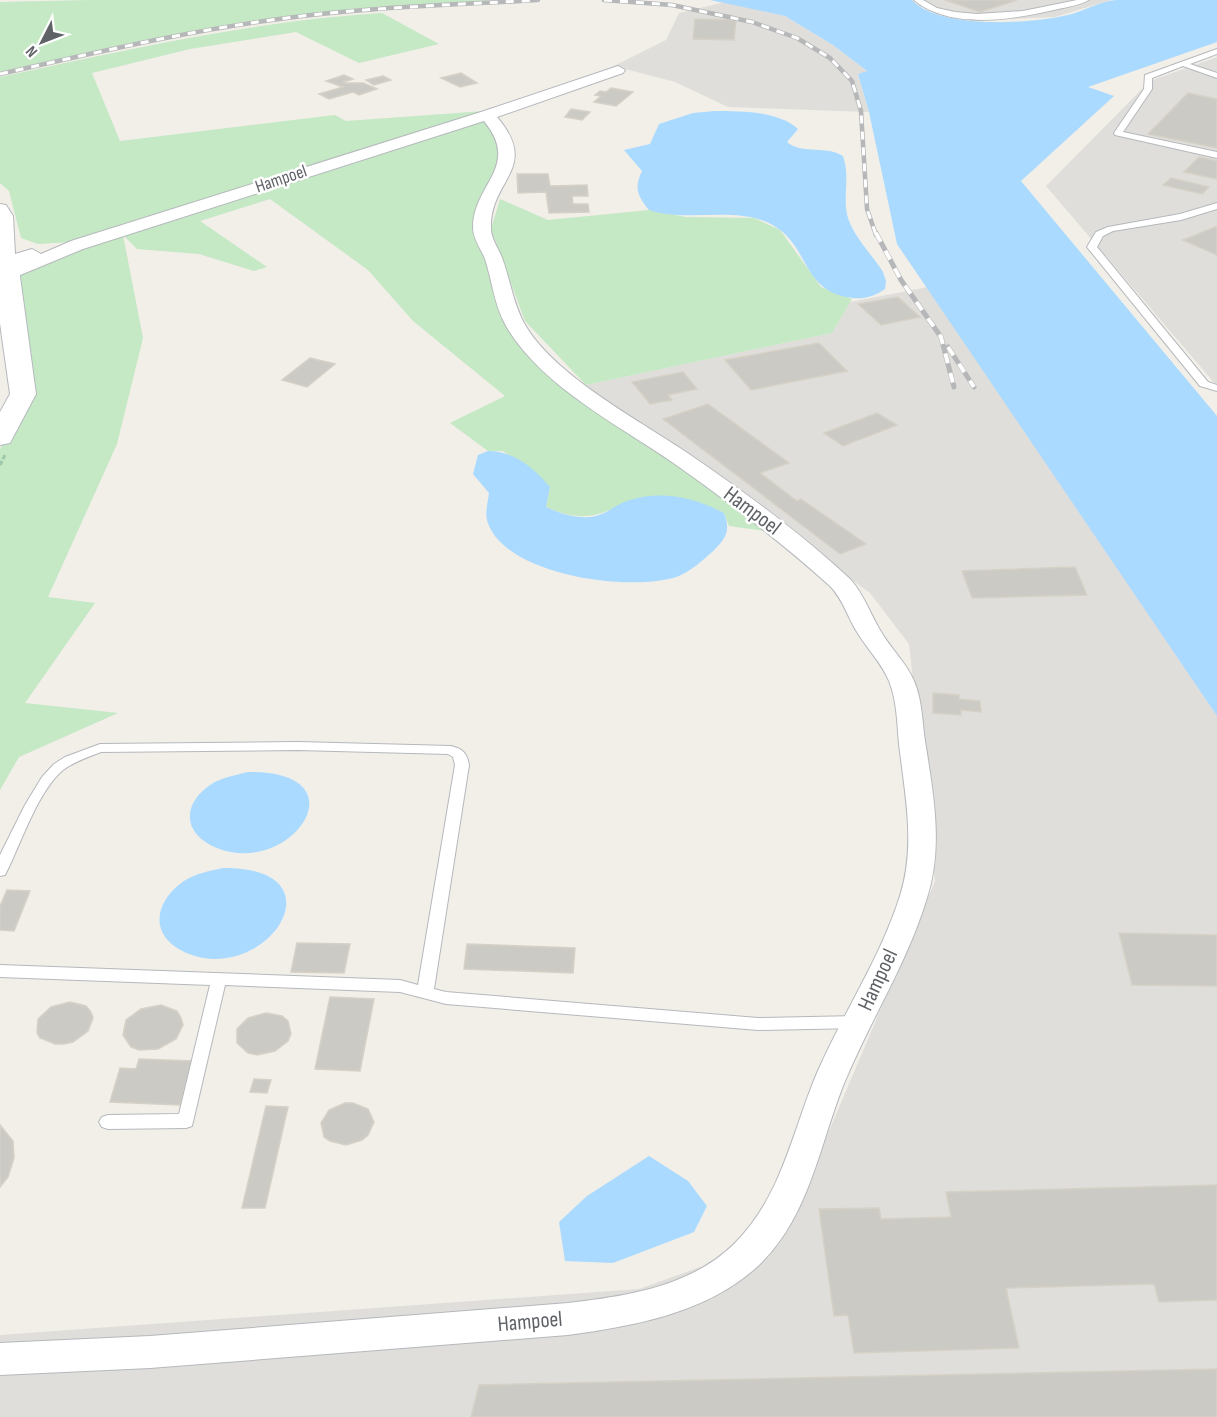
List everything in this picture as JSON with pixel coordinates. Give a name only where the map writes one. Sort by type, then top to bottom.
[{"type":"street","name":"Hampoel","points":[[3,269],[298,172],[487,115],[618,70]]},
{"type":"street","name":"Hampoel","points":[[0,1359],[150,1352],[545,1321],[621,1314],[682,1297],[729,1271],[766,1236],[787,1198],[831,1076],[901,930],[914,894],[923,849],[922,796],[913,749],[909,704],[902,681],[869,632],[849,592],[759,514],[577,387],[536,350],[515,325],[494,258],[482,231],[486,203],[505,174],[507,141],[498,125],[487,115]]},
{"type":"street","points":[[0,209],[4,216],[3,269],[22,394],[0,437]]},
{"type":"lane","points":[[918,0],[931,8],[963,15],[983,16],[1046,10],[1085,0]]},
{"type":"lane","points":[[1217,51],[1148,77],[1148,89],[1118,133],[1217,155]]},
{"type":"lane","points":[[1184,64],[1217,76]]},
{"type":"lane","points":[[1217,206],[1181,217],[1111,229],[1099,234],[1092,247],[1204,384],[1217,388]]},
{"type":"lane","points":[[0,871],[33,806],[54,771],[79,755],[100,748],[298,746],[451,750],[460,755],[462,765],[425,992]]},
{"type":"lane","points":[[0,971],[400,986],[446,998],[758,1024],[858,1023]]},
{"type":"lane","points":[[108,1122],[186,1121],[219,979]]},
{"type":"shaded area","points":[[914,0],[1111,0],[1055,17],[987,20],[938,14],[919,6]]},
{"type":"shaded area","points":[[725,2],[785,16],[833,45],[868,72],[858,74],[869,112],[728,107],[675,82],[614,66],[666,40],[679,13]]},
{"type":"shaded area","points":[[1217,57],[1217,386],[1046,186],[1150,81]]},
{"type":"shaded area","points":[[928,287],[1217,716],[1217,1417],[0,1417],[0,1335],[639,1289],[720,1260],[793,1216],[935,881],[909,644],[870,593],[586,385],[832,333],[850,302]]},
{"type":"green space","points":[[494,0],[249,21],[149,39],[0,72],[0,2]]},
{"type":"green space","points":[[382,13],[439,44],[359,63],[296,32],[190,49],[92,73],[120,141],[335,115],[346,121],[485,111],[501,142],[486,257],[508,326],[766,531],[729,526],[724,513],[609,510],[593,515],[578,516],[546,507],[550,487],[503,451],[488,451],[450,423],[505,396],[413,321],[368,270],[270,199],[200,221],[267,267],[254,271],[199,254],[137,249],[123,235],[143,338],[117,444],[48,597],[95,603],[25,703],[118,713],[19,757],[0,790],[0,449],[28,393],[19,273],[72,242],[38,244],[21,238],[9,191],[0,183],[0,77],[142,47],[237,30]]},
{"type":"green space","points":[[500,199],[548,220],[649,210],[686,217],[754,218],[780,230],[821,287],[852,299],[832,333],[586,385],[525,321],[491,229]]},
{"type":"water","points":[[710,0],[912,0],[925,10],[944,16],[965,20],[1012,22],[1056,18],[1116,0],[1217,0],[1217,42],[1088,87],[1114,96],[1021,181],[1217,416],[1217,716],[897,244],[869,112],[858,74],[867,71],[833,45],[785,16]]},
{"type":"water","points":[[715,111],[770,115],[798,129],[787,142],[793,146],[829,151],[843,156],[849,221],[860,241],[883,272],[886,281],[885,289],[862,298],[833,293],[814,278],[789,239],[780,230],[766,222],[734,215],[665,214],[649,210],[638,191],[642,171],[624,150],[650,144],[659,124],[693,113]]},
{"type":"water","points":[[488,451],[515,457],[537,473],[550,487],[546,507],[558,512],[577,517],[590,517],[600,515],[626,501],[642,497],[678,497],[702,503],[724,513],[727,525],[726,534],[717,547],[692,568],[679,576],[658,581],[602,581],[542,567],[517,555],[498,539],[487,520],[489,493],[473,474],[478,455]]},
{"type":"water","points":[[248,772],[284,776],[303,788],[309,804],[304,821],[290,837],[269,849],[244,853],[217,848],[205,842],[192,827],[191,809],[195,800],[213,783]]},
{"type":"water","points":[[223,868],[260,873],[280,885],[286,903],[281,922],[266,940],[245,953],[218,959],[189,954],[176,948],[167,940],[162,930],[161,910],[165,900],[184,881]]},
{"type":"water","points":[[649,1156],[688,1181],[707,1206],[694,1232],[613,1263],[565,1261],[559,1222],[587,1196]]},
{"type":"building","points":[[945,0],[1017,0],[980,12]]},
{"type":"building","points":[[695,19],[736,20],[734,40],[693,39]]},
{"type":"building","points":[[461,73],[477,83],[460,87],[441,78]]},
{"type":"building","points":[[344,75],[353,79],[343,82],[363,83],[377,89],[359,95],[353,92],[329,99],[319,94],[343,87],[326,81]]},
{"type":"building","points":[[383,76],[391,80],[374,85],[366,80]]},
{"type":"building","points":[[611,88],[633,92],[616,106],[594,102],[601,96],[595,95]]},
{"type":"building","points":[[1188,93],[1217,99],[1217,148],[1148,134]]},
{"type":"building","points":[[571,109],[590,112],[582,120],[565,117]]},
{"type":"building","points":[[1199,157],[1217,161],[1217,179],[1184,172]]},
{"type":"building","points":[[517,174],[548,174],[550,186],[587,185],[588,196],[572,196],[573,204],[588,204],[589,212],[549,213],[546,192],[518,193]]},
{"type":"building","points":[[1171,178],[1209,187],[1202,194],[1163,185]]},
{"type":"building","points":[[1217,226],[1217,255],[1183,240]]},
{"type":"building","points":[[898,297],[920,317],[881,325],[858,304]]},
{"type":"building","points":[[819,343],[847,371],[751,390],[725,360]]},
{"type":"building","points":[[310,358],[335,364],[307,387],[282,380]]},
{"type":"building","points":[[683,372],[697,389],[668,395],[672,400],[650,404],[632,382]]},
{"type":"building","points":[[708,404],[789,463],[760,473],[797,501],[801,499],[866,544],[840,554],[663,419]]},
{"type":"building","points":[[877,413],[897,425],[843,446],[824,433]]},
{"type":"building","points":[[1075,567],[1087,595],[972,598],[962,571]]},
{"type":"building","points":[[933,693],[959,695],[959,699],[980,701],[981,712],[961,710],[961,715],[933,713]]},
{"type":"building","points":[[7,890],[30,891],[14,931],[0,930],[0,906]]},
{"type":"building","points":[[1119,933],[1217,935],[1217,986],[1132,985]]},
{"type":"building","points":[[297,943],[350,944],[344,973],[291,972]]},
{"type":"building","points":[[467,944],[575,948],[573,973],[464,969]]},
{"type":"building","points":[[330,997],[374,999],[360,1071],[315,1069]]},
{"type":"building","points":[[70,1002],[86,1006],[91,1012],[93,1018],[88,1031],[73,1042],[64,1044],[55,1044],[40,1038],[37,1033],[38,1019],[51,1007]]},
{"type":"building","points":[[161,1005],[177,1011],[181,1018],[183,1025],[176,1039],[158,1049],[139,1050],[131,1047],[123,1035],[126,1020],[141,1009]]},
{"type":"building","points":[[266,1013],[282,1016],[288,1021],[291,1034],[288,1041],[275,1051],[257,1055],[248,1053],[237,1043],[237,1029],[248,1018]]},
{"type":"building","points":[[139,1059],[192,1061],[180,1105],[110,1102],[120,1068],[136,1069]]},
{"type":"building","points":[[254,1079],[271,1080],[267,1093],[250,1092]]},
{"type":"building","points":[[345,1103],[353,1103],[368,1109],[374,1122],[368,1135],[362,1140],[346,1145],[324,1137],[321,1123],[329,1110]]},
{"type":"building","points":[[266,1106],[288,1107],[265,1208],[242,1208]]},
{"type":"building","points":[[0,1125],[13,1141],[14,1158],[8,1177],[0,1187]]},
{"type":"building","points":[[1217,1185],[1217,1300],[1159,1302],[1154,1284],[1006,1288],[1019,1348],[854,1353],[848,1315],[834,1316],[819,1209],[879,1208],[881,1219],[951,1217],[946,1192]]},
{"type":"building","points":[[1217,1369],[1217,1417],[471,1417],[479,1385]]},
{"type":"railway","points":[[0,74],[143,43],[251,23],[349,11],[538,0]]},
{"type":"railway","points":[[604,0],[672,5],[752,22],[797,38],[830,58],[852,81],[861,111],[867,209],[876,235]]},
{"type":"railway","points":[[876,233],[901,280],[941,337],[954,387]]},
{"type":"railway","points":[[948,347],[974,387]]}]
